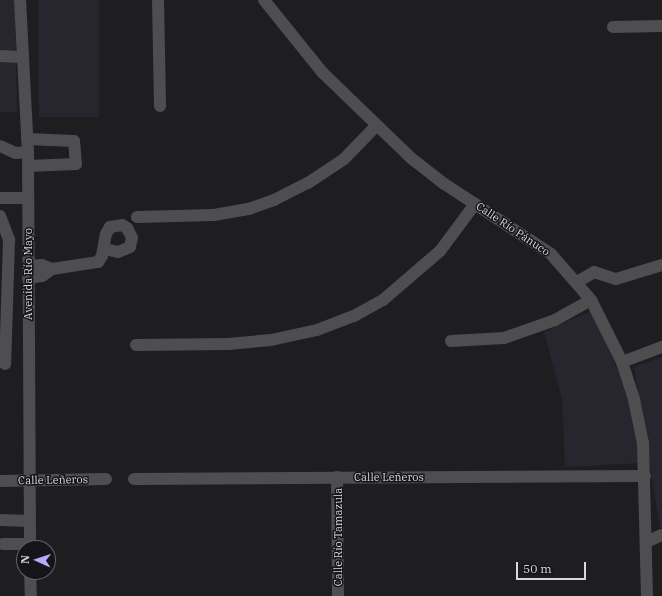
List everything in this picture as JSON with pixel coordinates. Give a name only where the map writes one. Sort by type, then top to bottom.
[{"type":"street","name":"Avenida Río Mayo","points":[[20,0],[21,57],[28,152],[30,540]]},
{"type":"street","points":[[158,0],[160,106]]},
{"type":"street","name":"Calle Río Pánuco","points":[[264,0],[290,35],[323,73],[376,126],[427,171],[551,254],[592,300],[622,362],[637,414],[643,443],[647,596]]},
{"type":"street","points":[[613,27],[662,26]]},
{"type":"street","points":[[0,56],[21,57]]},
{"type":"street","points":[[137,217],[214,215],[249,209],[274,200],[308,183],[344,159],[376,126]]},
{"type":"street","points":[[27,139],[74,141],[76,164],[28,166]]},
{"type":"street","points":[[0,146],[16,153],[28,152]]},
{"type":"street","points":[[0,198],[28,198]]},
{"type":"street","points":[[136,345],[228,344],[271,340],[317,330],[354,316],[383,300],[440,251],[475,204]]},
{"type":"street","points":[[0,216],[9,240],[6,364]]},
{"type":"street","points":[[28,278],[42,276],[52,269],[98,262],[105,249]]},
{"type":"street","points":[[28,266],[42,265],[52,269]]},
{"type":"street","points":[[577,282],[594,272],[616,279],[662,265]]},
{"type":"street","points":[[451,341],[504,338],[555,320],[592,300]]},
{"type":"street","points":[[622,362],[662,347]]},
{"type":"street","name":"Calle Leñeros","points":[[134,479],[645,476]]},
{"type":"street","name":"Calle Río Tamazula","points":[[337,477],[338,596]]},
{"type":"street","name":"Calle Leñeros","points":[[0,480],[29,481],[106,479]]},
{"type":"street","points":[[0,520],[29,521]]},
{"type":"street","points":[[646,542],[662,536]]},
{"type":"street","points":[[3,544],[16,545]]},
{"type":"street","points":[[30,580],[31,596]]},
{"type":"shaded area","points":[[0,0],[15,0],[17,112],[0,112]]},
{"type":"shaded area","points":[[38,0],[99,0],[99,117],[39,117]]},
{"type":"shaded area","points":[[591,311],[630,396],[641,463],[565,467],[562,399],[544,332]]},
{"type":"shaded area","points":[[662,357],[662,528],[660,528],[634,367]]}]
